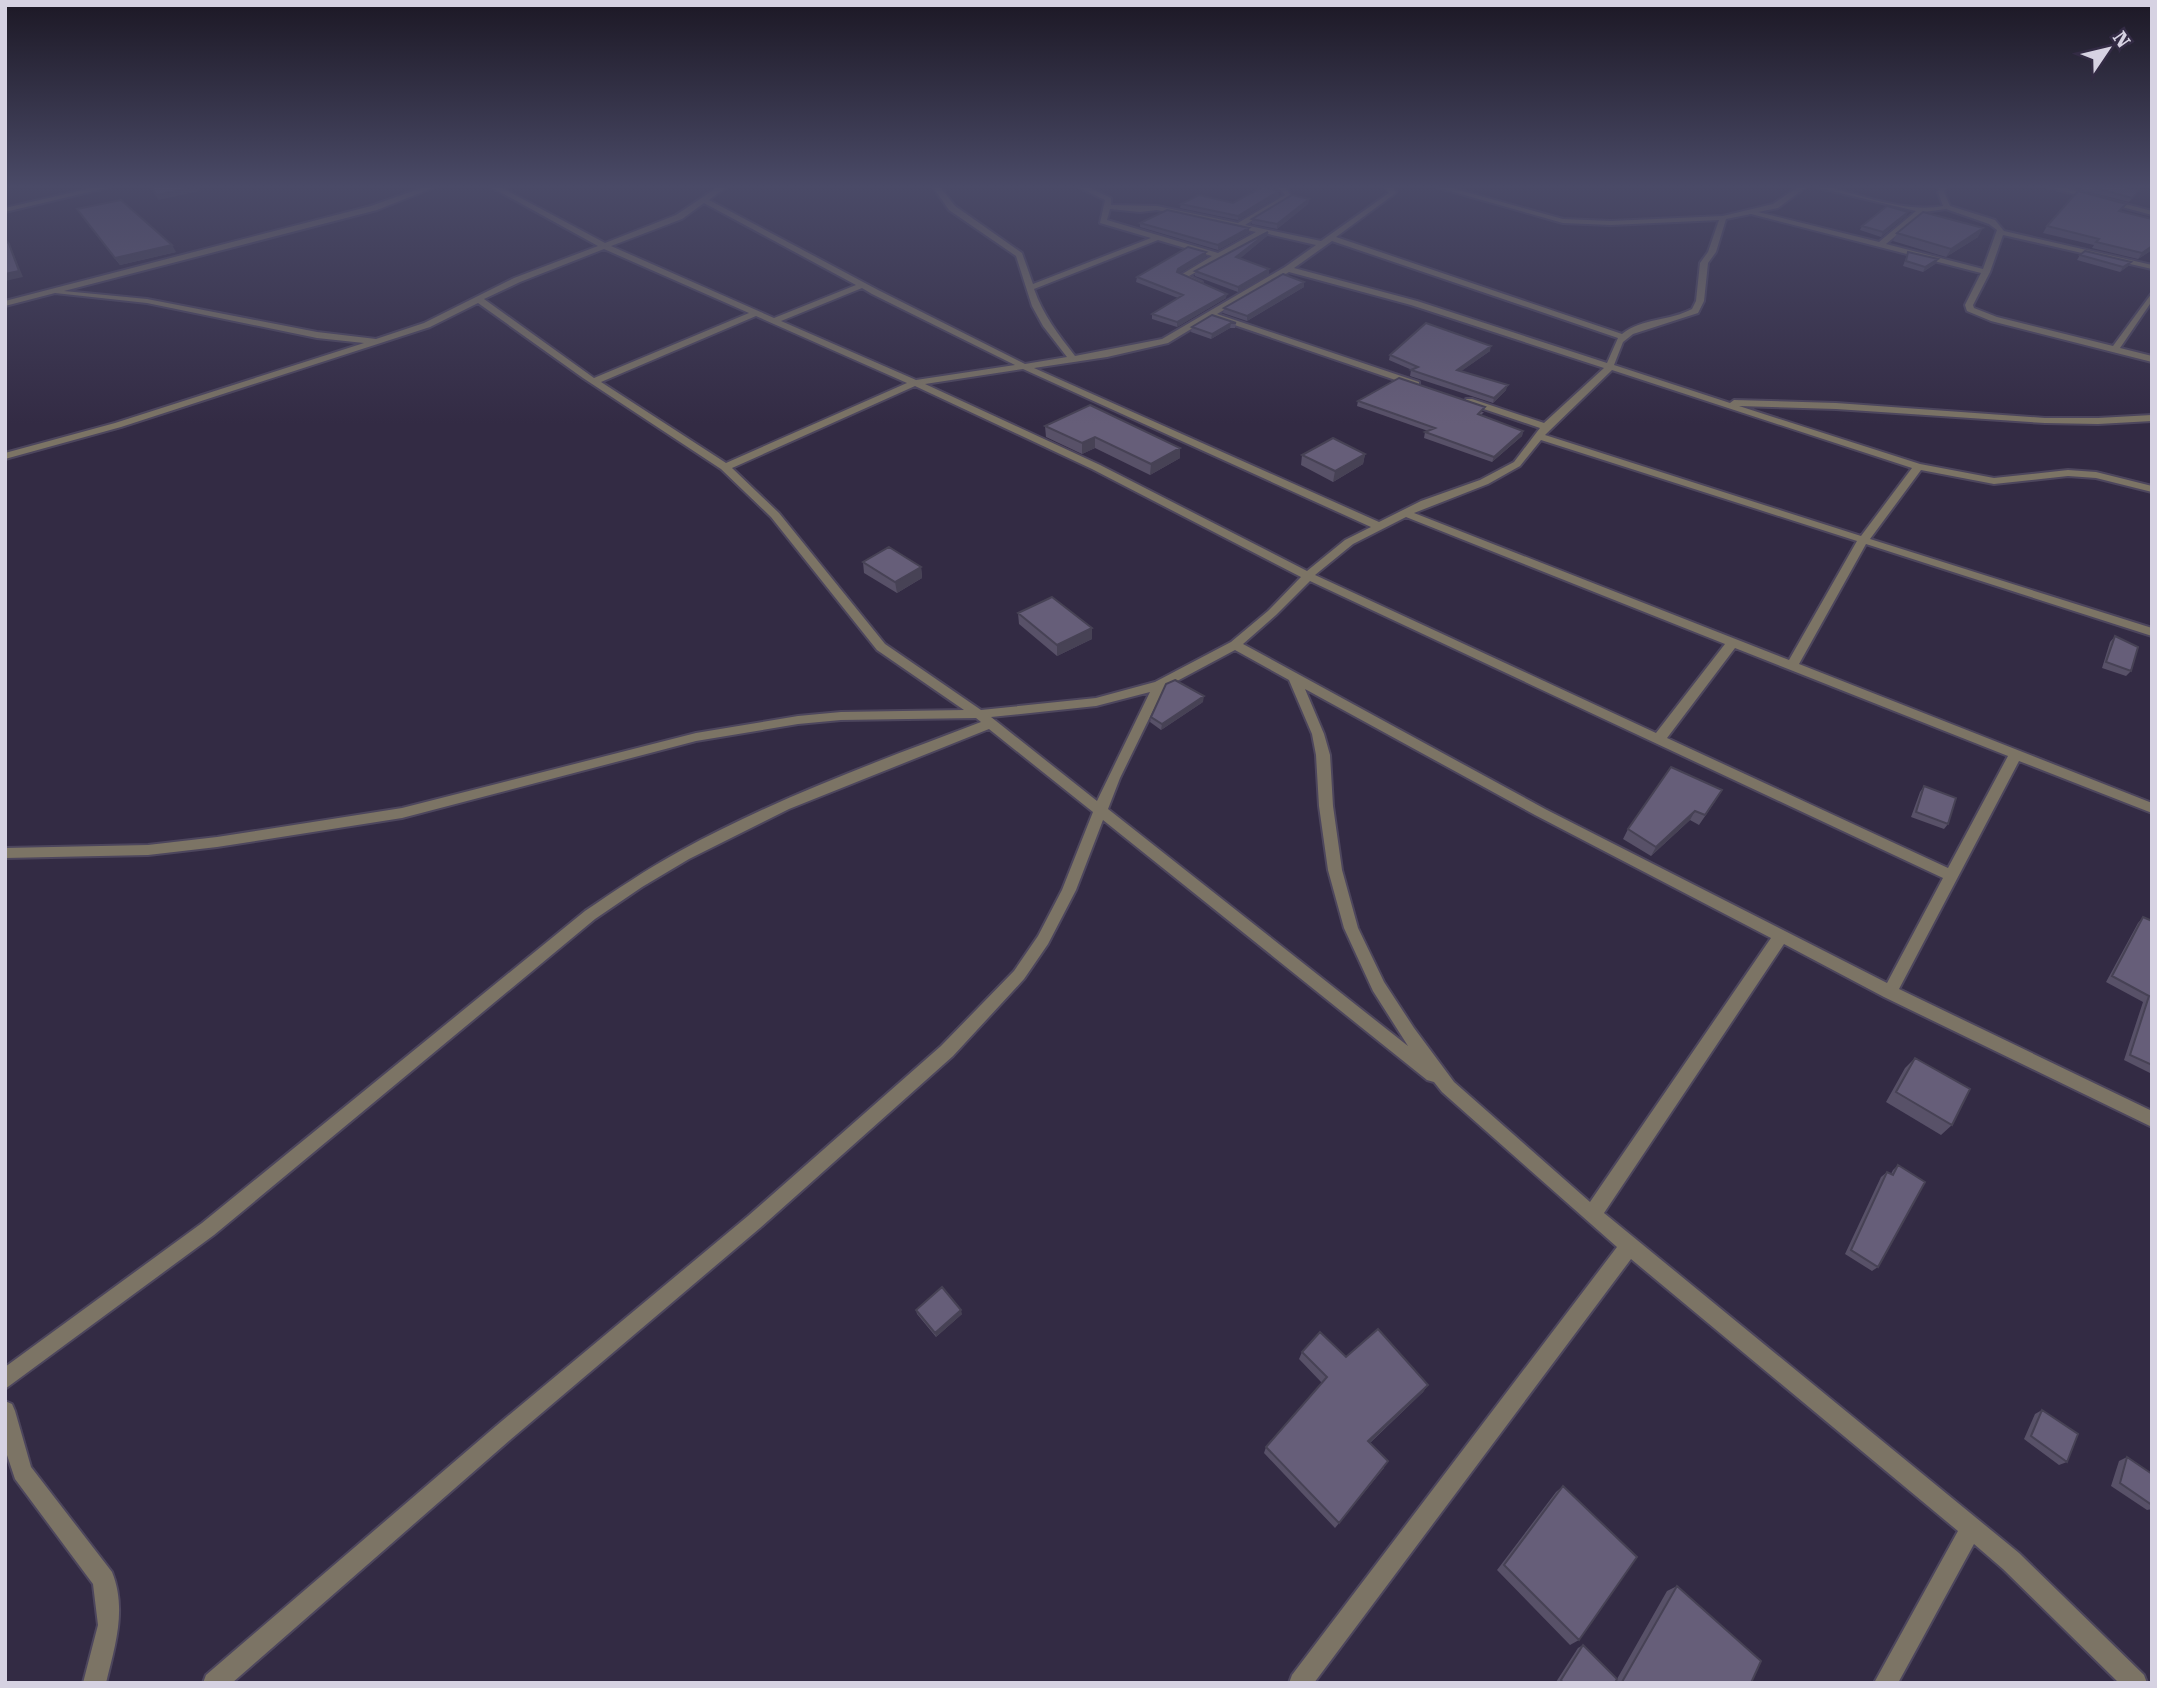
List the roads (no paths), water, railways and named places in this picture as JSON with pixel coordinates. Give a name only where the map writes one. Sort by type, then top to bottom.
[{"type":"street","points":[[5,304],[150,266]]},
{"type":"street","points":[[5,456],[118,425],[381,342],[427,325],[517,280],[555,266]]},
{"type":"street","points":[[649,266],[915,383],[1096,467],[1308,576],[1951,876]]},
{"type":"street","points":[[826,266],[1023,366],[1378,526]]},
{"type":"street","points":[[1022,266],[1029,288],[1047,326],[1073,359]]},
{"type":"street","points":[[1029,288],[1086,266]]},
{"type":"street","points":[[1202,266],[1183,276],[1208,287]]},
{"type":"street","points":[[725,467],[915,383],[1073,359],[1164,341],[1294,266]]},
{"type":"street","points":[[1414,266],[1624,337]]},
{"type":"street","points":[[5,853],[148,850],[217,842],[402,813],[696,737],[797,720],[841,716],[985,718],[1096,702],[1160,685],[1235,645],[1272,613],[1308,576],[1349,542],[1405,513],[1500,475],[1517,464],[1542,432],[1609,368],[1624,337],[1634,331],[1682,318],[1695,311],[1700,300],[1704,266]]},
{"type":"street","points":[[1960,266],[1986,272]]},
{"type":"street","points":[[1988,266],[1969,304],[1970,309],[1979,315],[2152,359]]},
{"type":"street","points":[[1288,270],[1414,303],[1918,467],[1994,481],[2068,473],[2096,475],[2152,489]]},
{"type":"street","points":[[773,321],[862,285]]},
{"type":"street","points":[[5,298],[49,292],[147,301],[317,335],[381,342]]},
{"type":"street","points":[[1229,295],[1240,298]]},
{"type":"street","points":[[2114,351],[2152,295]]},
{"type":"street","points":[[480,300],[594,381],[725,467],[775,515],[881,647],[985,718],[1448,1087],[1592,1215],[2011,1561],[2136,1683]]},
{"type":"street","points":[[594,381],[756,313]]},
{"type":"street","points":[[1212,315],[1430,388]]},
{"type":"street","points":[[1456,397],[1542,432],[1863,541],[2152,632]]},
{"type":"street","points":[[1720,403],[1813,403],[2052,422],[2090,423],[2152,418]]},
{"type":"street","points":[[1792,665],[1863,541],[1918,467]]},
{"type":"street","points":[[1405,513],[2152,808]]},
{"type":"street","points":[[1659,739],[1733,642]]},
{"type":"street","points":[[1235,645],[1540,812],[1890,992],[2152,1119]]},
{"type":"street","points":[[1294,677],[1318,734],[1323,755],[1326,806],[1335,870],[1351,928],[1378,986],[1408,1033],[1448,1087]]},
{"type":"street","points":[[214,1683],[503,1433],[754,1222],[947,1051],[1019,975],[1043,940],[1069,891],[1100,809],[1160,685]]},
{"type":"street","points":[[5,1379],[208,1229],[590,915],[635,882],[678,856],[778,808],[985,718]]},
{"type":"street","points":[[1890,992],[2016,754]]},
{"type":"street","points":[[1592,1215],[1782,936]]},
{"type":"street","points":[[1300,1683],[1629,1246]]},
{"type":"street","points":[[5,1411],[22,1472],[104,1580],[109,1625],[94,1683]]},
{"type":"street","points":[[1885,1683],[1970,1529]]}]
